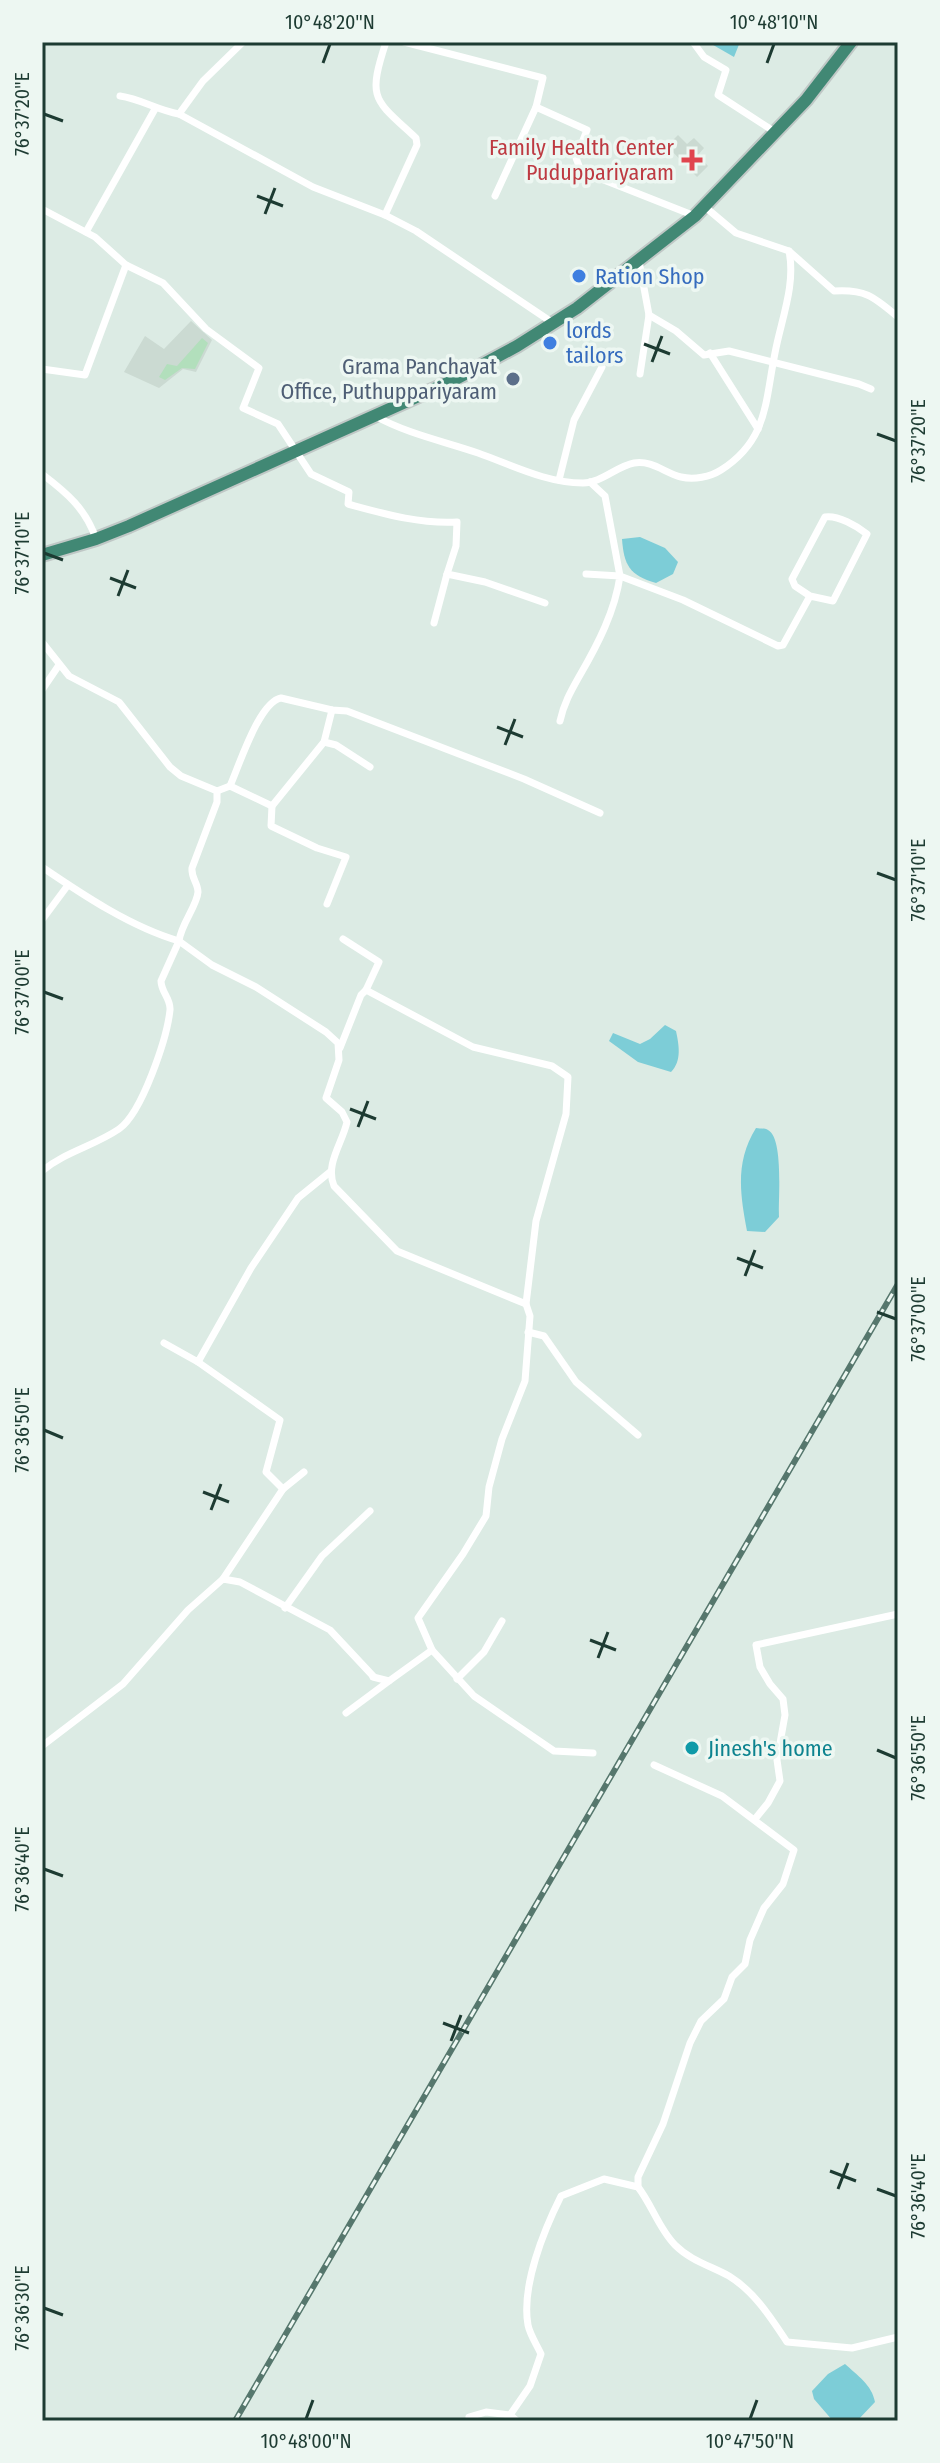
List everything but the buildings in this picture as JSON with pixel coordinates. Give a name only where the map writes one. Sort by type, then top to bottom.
[{"type":"highway","points":[[42,555],[96,539],[231,482],[452,381],[553,323],[695,216],[806,100],[851,42]]},
{"type":"street","points":[[179,114],[203,81],[243,42]]},
{"type":"street","points":[[385,215],[417,145],[416,138],[383,107],[376,95],[378,67],[386,42]]},
{"type":"street","points":[[404,42],[543,78],[536,107],[495,196]]},
{"type":"street","points":[[693,42],[704,57],[726,70],[718,95],[775,132]]},
{"type":"street","points":[[120,96],[179,114],[313,187],[385,215],[416,231],[553,323]]},
{"type":"street","points":[[536,107],[587,130],[576,158],[581,171],[695,216]]},
{"type":"street","points":[[86,232],[155,109]]},
{"type":"street","points":[[704,206],[736,233],[789,251],[834,291],[854,290],[871,294],[898,317]]},
{"type":"street","points":[[42,209],[86,232],[126,265],[163,283],[206,329],[259,368],[243,408],[278,424],[311,474],[349,492],[348,504],[397,518],[457,522],[456,546],[434,623]]},
{"type":"street","points":[[375,416],[401,430],[559,480],[590,482],[635,463],[656,466],[682,478],[711,476],[737,460],[755,438],[766,409],[791,286],[789,251]]},
{"type":"street","points":[[639,261],[649,315],[640,374]]},
{"type":"street","points":[[42,369],[85,375],[126,265]]},
{"type":"street","points":[[649,315],[676,331],[704,355],[729,351],[871,389]]},
{"type":"street","points":[[710,353],[758,429]]},
{"type":"street","points":[[559,480],[574,420],[602,367]]},
{"type":"street","points":[[42,474],[73,499],[90,521],[96,539]]},
{"type":"street","points":[[560,721],[565,700],[580,676],[617,596],[620,576],[605,496],[590,482]]},
{"type":"street","points":[[833,516],[863,530],[867,534],[833,601],[810,596],[795,586],[792,579],[825,517],[833,516]]},
{"type":"street","points":[[447,574],[485,582],[545,603]]},
{"type":"street","points":[[586,574],[620,576],[683,600],[778,646],[783,645],[810,596]]},
{"type":"street","points":[[42,642],[69,676],[119,702],[170,767],[181,776],[217,791],[230,786],[272,806]]},
{"type":"street","points":[[42,690],[59,665]]},
{"type":"street","points":[[230,786],[246,744],[273,700],[281,698],[347,711],[524,779],[600,813]]},
{"type":"street","points":[[327,904],[346,857],[317,848],[271,826],[272,806],[324,742],[332,710]]},
{"type":"street","points":[[324,742],[336,745],[370,767]]},
{"type":"street","points":[[42,1171],[59,1157],[121,1128],[131,1116],[158,1060],[170,1010],[161,981],[197,896],[192,868],[217,802],[217,791]]},
{"type":"street","points":[[42,867],[68,885],[140,925],[179,941],[212,965],[256,987],[326,1032],[340,1049]]},
{"type":"street","points":[[42,920],[68,885]]},
{"type":"street","points":[[198,1362],[251,1268],[298,1198],[330,1172],[347,1122],[342,1112],[326,1098],[340,1049],[361,995],[379,962],[343,939]]},
{"type":"street","points":[[366,990],[473,1047],[552,1066],[568,1077],[566,1114],[536,1221],[526,1304],[530,1316],[525,1381],[502,1439],[489,1487],[486,1516],[418,1618],[432,1650],[474,1696],[554,1751],[593,1753]]},
{"type":"street","points":[[330,1172],[334,1186],[343,1198],[397,1251],[526,1304]]},
{"type":"street","points":[[528,1332],[544,1336],[576,1382],[638,1435]]},
{"type":"street","points":[[164,1343],[198,1362],[280,1420],[266,1472],[283,1489]]},
{"type":"street","points":[[42,1746],[123,1684],[188,1610],[223,1579],[283,1489],[304,1472]]},
{"type":"street","points":[[285,1608],[322,1556],[370,1511]]},
{"type":"street","points":[[223,1579],[240,1582],[330,1630],[373,1677],[389,1681]]},
{"type":"street","points":[[755,1819],[780,1781],[779,1740],[785,1715],[783,1699],[760,1667],[756,1645],[898,1614]]},
{"type":"street","points":[[457,1679],[484,1652],[502,1621]]},
{"type":"street","points":[[346,1713],[432,1650]]},
{"type":"street","points":[[654,1765],[722,1796],[794,1850],[783,1884],[764,1908],[750,1940],[745,1964],[732,1977],[724,1999],[701,2021],[690,2043],[663,2124],[638,2177],[638,2187],[650,2203],[663,2231],[675,2245],[705,2267],[741,2285],[762,2304],[787,2342],[852,2348],[898,2337]]},
{"type":"street","points":[[469,2417],[486,2412],[514,2418],[530,2386],[541,2354],[528,2327],[526,2295],[547,2224],[561,2196],[604,2179],[638,2187]]},
{"type":"street","points":[[538,2363],[549,2366]]},
{"type":"shaded area","name":"Family Health Center Puduppariyaram","points":[[678,135],[687,144],[694,138],[704,148],[698,155],[708,166],[697,177],[667,146]]},
{"type":"shaded area","points":[[191,321],[212,340],[196,372],[183,369],[159,388],[124,372],[145,336],[164,349]]},
{"type":"green space","points":[[202,338],[208,343],[195,369],[182,368],[165,380],[159,377],[167,364],[177,366]]},
{"type":"water","points":[[708,42],[740,42],[734,57]]},
{"type":"water","points":[[640,537],[665,548],[678,562],[673,574],[656,583],[630,568],[624,556],[622,539]]},
{"type":"water","points":[[665,1025],[676,1031],[678,1042],[678,1058],[671,1072],[638,1062],[609,1041],[613,1033],[640,1044]]},
{"type":"water","points":[[756,1128],[767,1129],[773,1135],[778,1157],[779,1217],[765,1232],[747,1231],[742,1204],[742,1166]]},
{"type":"water","points":[[845,2364],[867,2385],[875,2402],[857,2421],[833,2421],[814,2399],[812,2391],[828,2374]]},
{"type":"railway","points":[[235,2421],[898,1284]]},
{"type":"place","name":"Family Health Center Puduppariyaram","points":[[692,160]]},
{"type":"place","name":"Ration Shop","points":[[579,276]]},
{"type":"place","name":"lords tailors","points":[[550,343]]},
{"type":"place","name":"Grama Panchayat Office, Puthuppariyaram","points":[[513,379]]},
{"type":"place","name":"Jinesh's home","points":[[692,1748]]}]
